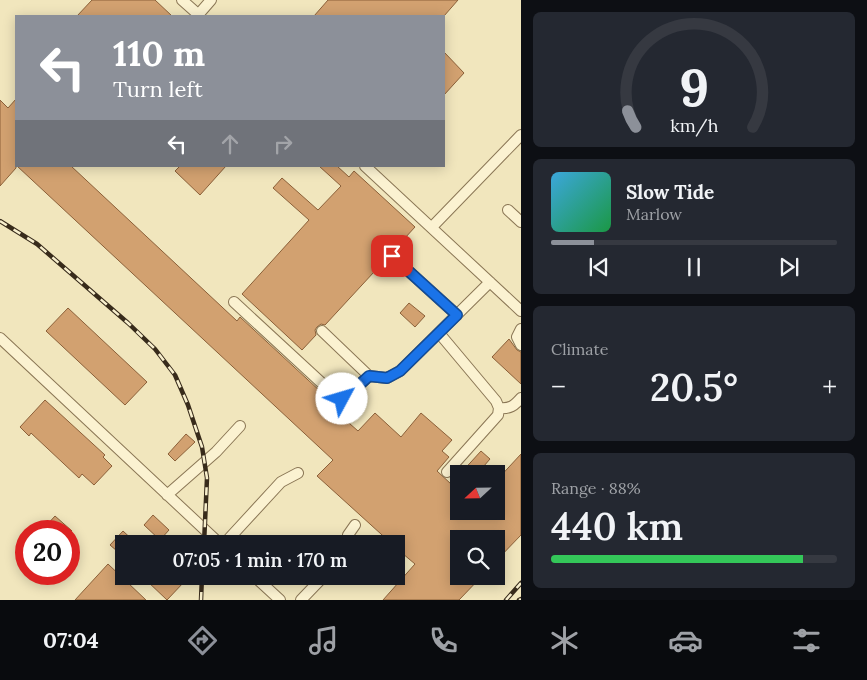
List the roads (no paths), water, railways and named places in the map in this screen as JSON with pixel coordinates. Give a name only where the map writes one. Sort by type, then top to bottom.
[{"type":"lane","points":[[182,0],[198,15]]},
{"type":"lane","points":[[200,15],[211,0]]},
{"type":"lane","points":[[432,227],[521,135]]},
{"type":"lane","points":[[366,167],[521,311]]},
{"type":"lane","points":[[508,210],[521,222]]},
{"type":"lane","points":[[392,256],[457,315]]},
{"type":"lane","points":[[322,331],[369,376],[387,378],[400,371],[490,282]]},
{"type":"lane","points":[[234,302],[339,399],[345,398],[369,376]]},
{"type":"lane","points":[[521,329],[517,337],[521,344]]},
{"type":"lane","points":[[439,333],[499,408],[498,415],[447,472]]},
{"type":"lane","points":[[0,338],[210,535]]},
{"type":"lane","points":[[499,408],[508,409],[521,398]]},
{"type":"lane","points":[[168,495],[216,452],[240,426]]},
{"type":"lane","points":[[232,535],[281,482],[298,473]]},
{"type":"lane","points":[[349,535],[354,525]]},
{"type":"lane","points":[[264,585],[280,600]]},
{"type":"lane","points":[[301,600],[315,585]]},
{"type":"railway","points":[[0,221],[37,244],[128,323],[155,349],[175,375],[188,405],[202,447],[207,478],[204,535]]},
{"type":"railway","points":[[506,600],[521,583]]},
{"type":"railway","points":[[201,600],[202,585]]}]
